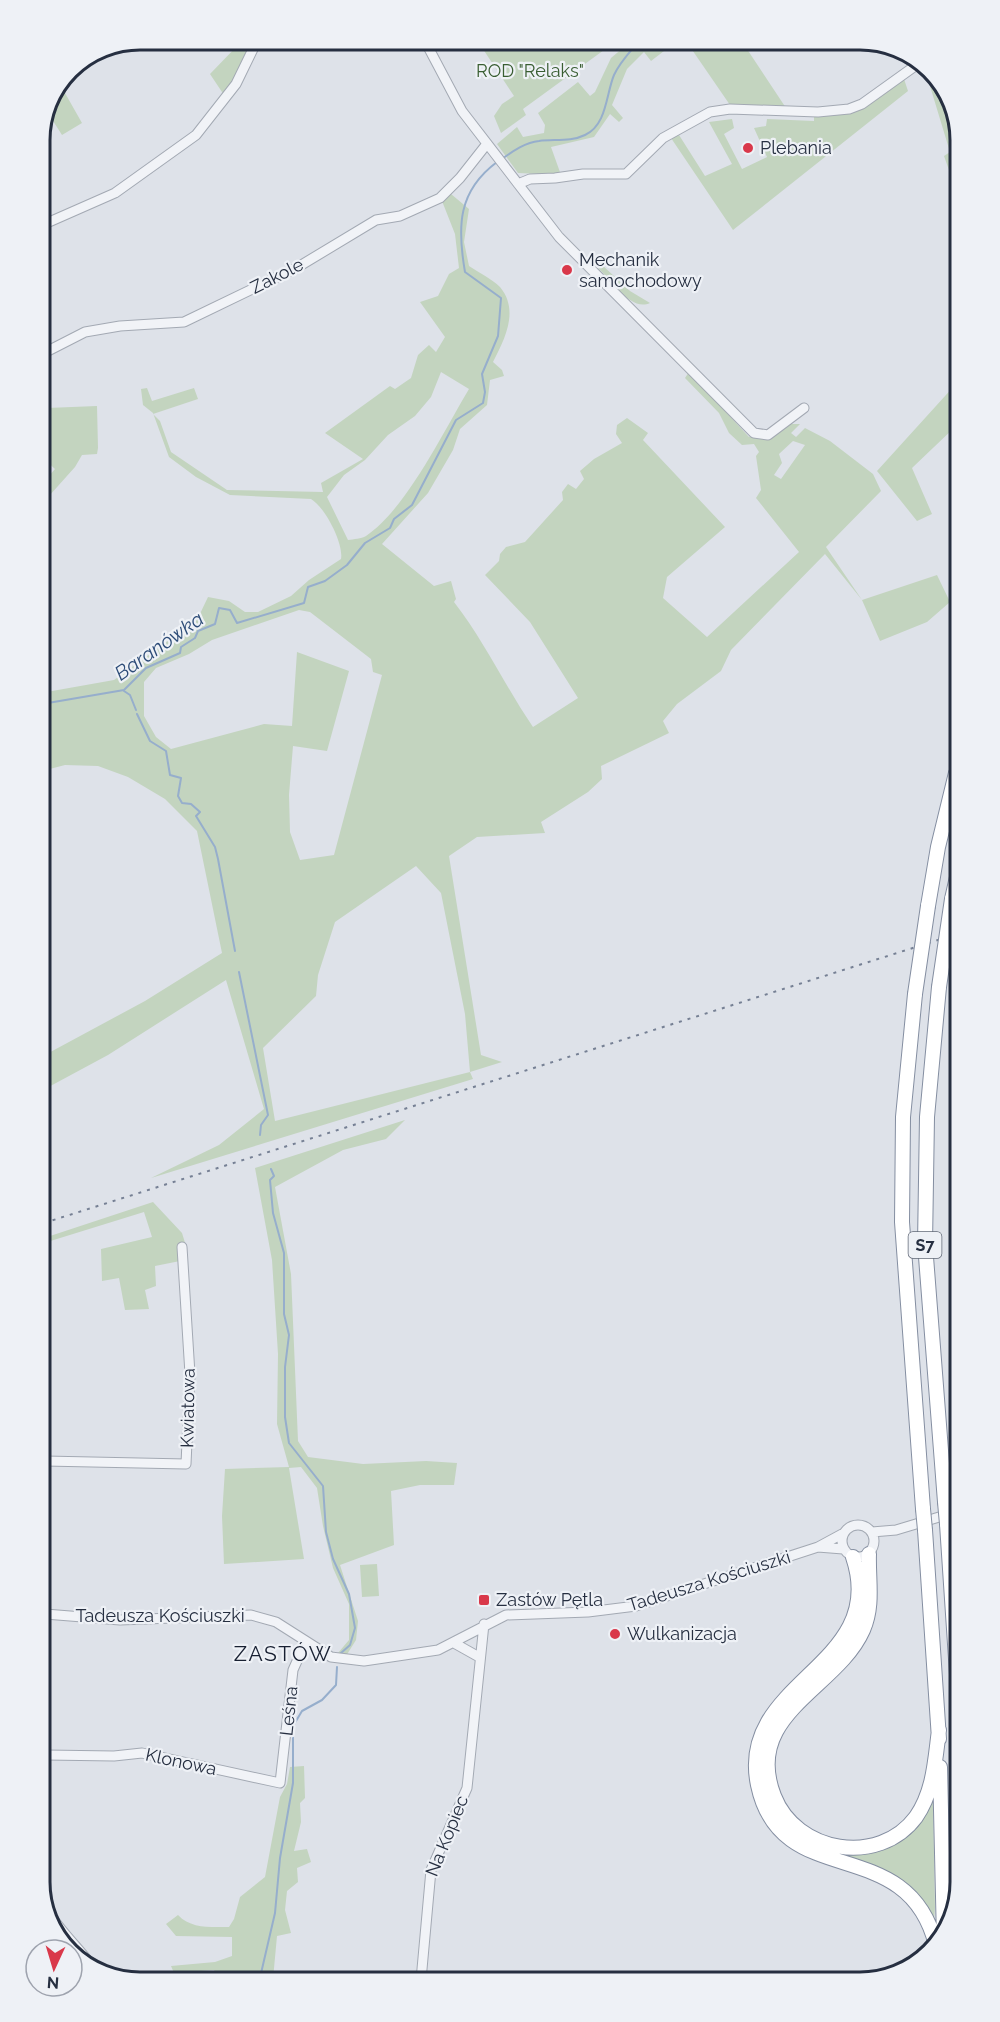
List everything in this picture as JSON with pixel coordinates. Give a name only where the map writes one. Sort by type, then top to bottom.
[{"type":"highway","name":"S7","points":[[943,1917],[939,1730],[902,1222],[903,1118],[915,994],[938,847],[950,798]]},
{"type":"highway","name":"S7","points":[[950,913],[939,987],[927,1117],[925,1198],[930,1324],[950,1567]]},
{"type":"highway","points":[[848,1553],[859,1587],[853,1622],[835,1650],[784,1699],[771,1716],[758,1748],[758,1784],[771,1818],[794,1843],[825,1858],[880,1874],[903,1888],[921,1908],[932,1936]]},
{"type":"highway","points":[[868,1554],[870,1605],[863,1631],[843,1659],[792,1708],[780,1724],[769,1757],[768,1770],[774,1796],[789,1821],[818,1842],[844,1848],[881,1843],[905,1828],[924,1804],[932,1783],[939,1730]]},
{"type":"street","points":[[50,222],[115,193],[196,135],[236,84],[253,50]]},
{"type":"street","points":[[429,50],[462,111],[559,237],[754,432],[768,435],[804,408]]},
{"type":"street","points":[[518,184],[530,179],[583,174],[626,174],[663,138],[710,112],[738,109],[818,112],[849,109],[862,104],[913,67]]},
{"type":"street","name":"Zakole","points":[[50,350],[85,332],[120,326],[184,322],[298,267],[376,220],[400,216],[440,198],[489,148]]},
{"type":"street","name":"Kwiatowa","points":[[50,1461],[186,1464],[189,1341],[182,1247]]},
{"type":"street","points":[[874,1536],[950,1514]]},
{"type":"street","points":[[856,1524],[865,1526],[874,1536],[868,1554],[848,1553],[842,1534],[856,1524]]},
{"type":"street","name":"Tadeusza Kościuszki","points":[[50,1614],[120,1620],[251,1615],[276,1622],[331,1657],[356,1661],[438,1650],[497,1618],[516,1614],[588,1612],[636,1606],[818,1547],[842,1534]]},
{"type":"street","name":"Tadeusza Kościuszki","points":[[818,1547],[848,1553]]},
{"type":"street","name":"Na Kopiec","points":[[422,1972],[431,1870],[467,1788],[484,1624]]},
{"type":"street","name":"Leśna","points":[[280,1783],[293,1670],[306,1641]]},
{"type":"street","points":[[454,1643],[479,1657]]},
{"type":"street","name":"Klonowa","points":[[50,1755],[114,1756],[142,1753],[280,1783]]},
{"type":"green space","points":[[233,50],[251,50],[239,76],[224,95],[210,74]]},
{"type":"green space","name":"ROD \"Relaks\"","points":[[484,50],[604,50],[523,109],[526,115],[501,133],[494,116],[502,104],[514,96]]},
{"type":"green space","points":[[620,50],[665,50],[651,61],[644,52],[627,69],[612,105],[623,118],[619,122],[610,114],[594,137],[551,147],[561,175],[518,173],[497,144],[517,127],[523,137],[544,133],[545,125],[538,113],[578,82],[590,96],[595,92],[611,58]]},
{"type":"green space","points":[[692,50],[748,50],[786,108],[730,105]]},
{"type":"green space","points":[[903,76],[908,91],[733,230],[671,138],[679,135],[705,176],[732,164],[709,122],[732,119],[734,128],[724,134],[742,169],[767,157],[754,128],[766,126],[767,119],[814,121],[814,115],[829,115],[852,110],[872,99]]},
{"type":"green space","points":[[928,81],[944,105],[949,122],[950,152]]},
{"type":"green space","points":[[64,91],[82,123],[62,135],[52,120]]},
{"type":"green space","points":[[950,152],[950,173],[944,156]]},
{"type":"green space","points":[[451,194],[469,209],[464,242],[469,266],[500,287],[509,306],[508,325],[493,362],[502,370],[504,376],[490,380],[487,405],[460,429],[453,450],[428,493],[382,544],[434,586],[451,581],[456,599],[454,602],[533,727],[578,698],[530,622],[485,575],[499,561],[500,554],[506,547],[525,542],[563,500],[562,492],[568,484],[576,489],[584,479],[580,471],[594,459],[622,443],[616,434],[617,425],[627,418],[648,433],[643,440],[725,527],[667,577],[663,598],[707,637],[799,552],[756,498],[761,490],[756,456],[759,452],[754,444],[742,445],[729,433],[719,413],[685,378],[689,372],[749,437],[753,434],[764,439],[790,424],[800,424],[791,433],[796,437],[805,428],[830,441],[873,474],[881,491],[826,547],[862,600],[825,554],[731,650],[721,671],[677,704],[663,721],[669,733],[601,766],[602,779],[588,792],[541,822],[545,833],[477,837],[449,856],[481,1055],[502,1062],[470,1072],[473,1079],[151,1178],[219,1145],[264,1109],[226,980],[108,1055],[50,1086],[50,1052],[145,1001],[222,953],[197,831],[165,799],[128,777],[98,766],[65,765],[50,769],[50,691],[114,680],[197,620],[208,597],[229,601],[245,612],[258,612],[291,596],[309,580],[341,559],[340,544],[332,526],[322,510],[311,499],[230,495],[196,477],[169,457],[154,415],[160,421],[171,452],[227,490],[323,492],[321,483],[363,459],[325,433],[390,386],[395,389],[411,378],[418,355],[429,345],[436,352],[445,337],[420,302],[438,296],[449,274],[459,268],[455,234],[442,201]],"holes":[[[441,372],[469,389],[423,468],[396,507],[366,536],[348,540],[327,497],[344,475],[365,460],[388,435],[415,416],[431,397]],[[793,441],[805,445],[781,479],[774,475],[782,463],[779,454]],[[299,610],[310,612],[371,659],[373,672],[382,675],[334,855],[300,860],[290,832],[289,795],[293,746],[327,751],[349,671],[297,652],[292,726],[264,724],[171,749],[156,737],[144,716],[144,682],[156,668],[189,654],[212,640]],[[416,866],[441,893],[465,1014],[470,1072],[275,1121],[263,1048],[316,996],[318,975],[335,922]]]},
{"type":"green space","points":[[601,264],[630,291],[650,303],[643,305],[629,299],[598,268]]},
{"type":"green space","points":[[147,388],[152,401],[194,388],[198,399],[153,414],[143,405],[141,389]]},
{"type":"green space","points":[[950,391],[950,432],[912,468],[932,514],[917,521],[877,471]]},
{"type":"green space","points":[[97,406],[97,454],[82,455],[75,467],[50,495],[50,475],[55,469],[50,464],[50,408]]},
{"type":"green space","points":[[937,575],[950,602],[927,622],[880,641],[862,600]]},
{"type":"green space","points":[[405,1120],[386,1139],[343,1150],[275,1187],[291,1274],[298,1441],[308,1457],[363,1464],[426,1461],[457,1463],[454,1485],[420,1485],[391,1491],[394,1545],[340,1565],[358,1621],[356,1640],[346,1656],[338,1653],[349,1640],[349,1604],[333,1568],[317,1488],[301,1467],[289,1468],[304,1559],[224,1564],[222,1516],[225,1469],[289,1467],[277,1424],[278,1354],[272,1260],[255,1168]]},
{"type":"green space","points":[[153,1202],[182,1233],[186,1246],[180,1261],[155,1266],[156,1286],[145,1290],[149,1309],[125,1310],[119,1278],[102,1281],[101,1249],[152,1237],[144,1212],[50,1241],[50,1236]]},
{"type":"green space","points":[[377,1564],[379,1596],[362,1597],[360,1565]]},
{"type":"green space","points":[[304,1766],[305,1798],[300,1803],[301,1822],[294,1851],[307,1849],[311,1862],[297,1868],[298,1882],[287,1891],[285,1910],[291,1933],[277,1936],[274,1972],[215,1972],[214,1970],[174,1972],[171,1966],[215,1962],[232,1956],[232,1937],[176,1936],[166,1924],[178,1915],[195,1925],[229,1927],[234,1919],[240,1897],[265,1877],[280,1797],[287,1784],[290,1767]]},
{"type":"green space","points":[[933,1799],[934,1921],[915,1893],[894,1876],[868,1864],[836,1856],[836,1853],[872,1851]]},
{"type":"waterway","name":"Baranówka","points":[[502,159],[529,143],[574,139],[592,130],[602,117],[616,70],[631,50]]},
{"type":"waterway","name":"Baranówka","points":[[50,703],[124,690],[146,668],[180,653],[181,647],[195,638],[198,631],[215,624],[219,608],[230,610],[237,623],[304,603],[308,587],[325,581],[347,565],[365,543],[390,528],[394,519],[412,505],[456,420],[483,403],[485,392],[482,374],[498,336],[501,298],[465,272],[461,225],[463,211],[474,185],[497,162]]},
{"type":"waterway","points":[[124,691],[130,695],[136,710]]},
{"type":"waterway","points":[[137,714],[150,741],[166,751],[170,775],[181,778],[178,796],[182,803],[191,804],[200,812],[196,816],[215,847],[235,951]]},
{"type":"waterway","points":[[239,972],[268,1115],[261,1125],[260,1135]]},
{"type":"waterway","points":[[271,1169],[274,1176],[270,1180],[273,1213],[284,1253],[284,1314],[289,1335],[285,1367],[285,1417],[289,1443],[323,1486],[326,1532],[333,1559],[349,1594],[355,1628],[350,1645],[341,1653]]},
{"type":"waterway","points":[[261,1972],[275,1913],[280,1858],[293,1783],[293,1726],[302,1711],[322,1700],[336,1685],[337,1667]]},
{"type":"railway","points":[[50,1221],[950,936]]},
{"type":"place","name":"Plebania","points":[[748,148]]},
{"type":"place","name":"Mechanik samochodowy","points":[[567,270]]},
{"type":"place","name":"Zastów Pętla","points":[[484,1600]]},
{"type":"place","name":"Wulkanizacja","points":[[615,1634]]},
{"type":"district","name":"ZASTÓW","points":[[283,1654]]}]
